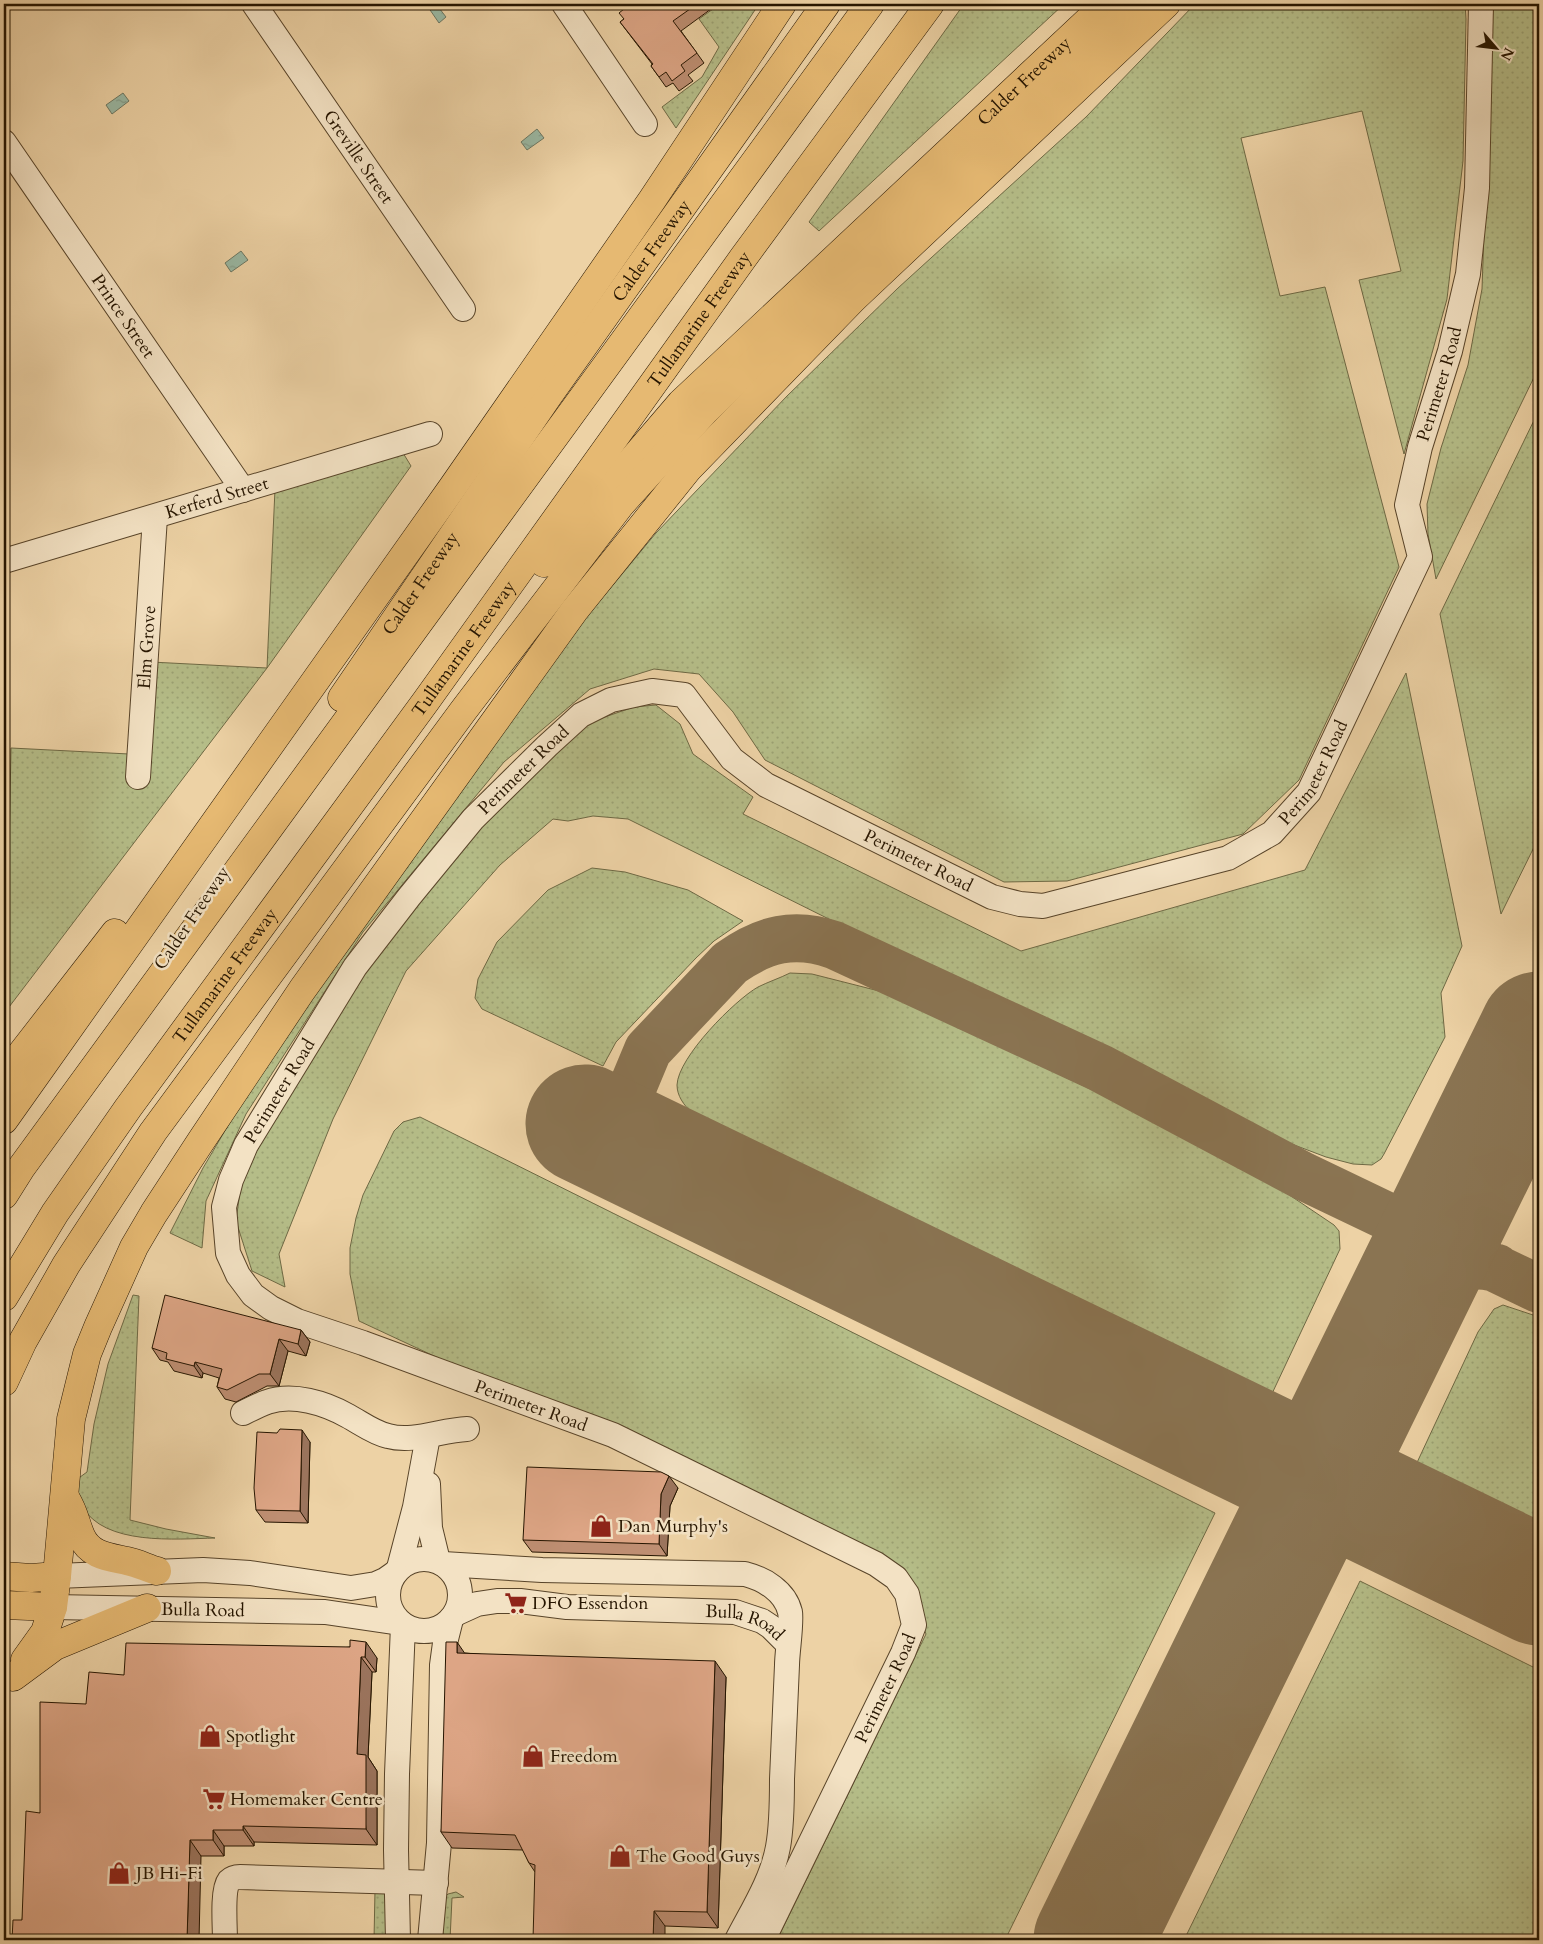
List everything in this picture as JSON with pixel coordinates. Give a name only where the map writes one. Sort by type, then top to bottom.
[{"type":"main road","points":[[760,39],[782,4]]},
{"type":"main road","points":[[4,1120],[452,488],[652,200],[785,4]]},
{"type":"main road","name":"Calder Freeway","points":[[21,1168],[548,396],[826,4]]},
{"type":"main road","points":[[4,1195],[21,1168],[870,4]]},
{"type":"main road","name":"Tullamarine Freeway","points":[[4,1297],[55,1213],[128,1108],[426,701],[731,274],[930,4]]},
{"type":"main road","name":"Calder Freeway","points":[[426,701],[681,403],[1106,4]]},
{"type":"main road","points":[[4,1382],[23,1342],[62,1274],[107,1201],[153,1132],[463,711],[622,504],[704,412],[791,326],[964,168],[1138,4]]},
{"type":"main road","points":[[8,1683],[42,1636],[53,1607],[71,1419],[87,1354],[117,1282],[134,1247],[200,1141],[302,990],[574,611],[688,469],[854,298],[1166,4]]},
{"type":"main road","points":[[4,1076],[366,608]]},
{"type":"main road","points":[[107,1201],[276,985],[492,723]]},
{"type":"main road","points":[[64,1496],[74,1512],[81,1537],[89,1548],[100,1556],[128,1561],[157,1571]]},
{"type":"main road","name":"Bulla Road","points":[[4,1576],[31,1578],[57,1576]]},
{"type":"main road","name":"Bulla Road","points":[[4,1605],[53,1607]]},
{"type":"main road","points":[[8,1683],[55,1646],[148,1608]]},
{"type":"street","name":"Greville Street","points":[[254,4],[463,309]]},
{"type":"street","points":[[564,4],[645,124]]},
{"type":"street","name":"Perimeter Road","points":[[763,1940],[903,1653],[914,1625],[907,1594],[896,1578],[876,1564],[613,1435],[363,1343],[297,1321],[270,1308],[253,1295],[238,1275],[228,1253],[224,1208],[231,1180],[246,1145],[355,966],[409,897],[473,818],[581,715],[611,700],[652,690],[684,696],[732,759],[766,785],[992,897],[1020,904],[1043,906],[1228,858],[1272,833],[1309,792],[1420,557],[1407,505],[1420,447],[1450,351],[1468,274],[1477,188],[1480,4]]},
{"type":"street","name":"Prince Street","points":[[4,142],[243,490]]},
{"type":"street","name":"Kerferd Street","points":[[4,561],[430,434]]},
{"type":"street","name":"Elm Grove","points":[[138,777],[154,517]]},
{"type":"street","points":[[243,1413],[268,1401],[286,1398],[326,1406],[376,1432],[390,1437],[427,1443],[447,1430],[467,1429]]},
{"type":"street","points":[[427,1443],[430,1528],[440,1562]]},
{"type":"street","points":[[427,1443],[397,1570],[390,1582],[387,1593],[393,1614],[402,1624],[415,1630],[428,1631],[441,1627],[453,1616]]},
{"type":"street","points":[[397,1570],[408,1562],[418,1559],[440,1562],[456,1577],[459,1586],[459,1605],[453,1616],[445,1643],[442,1666],[439,1843],[430,1940]]},
{"type":"street","name":"Bulla Road","points":[[440,1562],[542,1570],[746,1574],[757,1577],[771,1586],[786,1602],[790,1613],[787,1643]]},
{"type":"street","name":"Bulla Road","points":[[57,1576],[203,1570],[250,1573],[351,1588],[376,1584],[385,1580],[397,1570]]},
{"type":"street","name":"Bulla Road","points":[[453,1616],[477,1604],[497,1600],[567,1607],[735,1612],[762,1621],[787,1643]]},
{"type":"street","name":"Bulla Road","points":[[53,1607],[325,1612],[402,1624]]},
{"type":"street","points":[[398,1940],[396,1850],[402,1624]]},
{"type":"street","points":[[737,1940],[772,1868],[778,1847],[781,1817],[787,1643]]},
{"type":"street","points":[[225,1940],[226,1891],[228,1883],[233,1878],[436,1883]]},
{"type":"green space","points":[[720,4],[759,4],[676,128],[662,107],[702,77],[719,47],[699,19]]},
{"type":"green space","points":[[964,4],[1064,4],[819,231],[809,222]]},
{"type":"green space","points":[[1195,4],[1465,4],[1463,161],[1447,299],[1404,454],[1359,280],[1401,271],[1362,111],[1241,138],[1280,296],[1325,287],[1399,567],[1299,780],[1243,834],[1067,881],[1004,882],[765,760],[733,712],[699,674],[654,669],[590,689],[504,762],[363,932],[246,1114],[206,1201],[202,1248],[170,1233],[203,1168],[282,1034],[536,678],[656,533],[787,396],[898,288],[1086,117]]},
{"type":"green space","points":[[1492,4],[1539,4],[1539,367],[1436,579],[1428,534],[1427,504],[1441,448],[1468,365],[1482,289]]},
{"type":"green space","points":[[1539,410],[1539,837],[1501,914],[1440,614]]},
{"type":"green space","points":[[400,448],[411,466],[267,668],[275,489]]},
{"type":"green space","points":[[151,662],[267,668],[6,1011],[11,748],[129,754]]},
{"type":"green space","points":[[1406,673],[1462,946],[1441,993],[1445,1037],[1384,1154],[1381,1159],[1372,1165],[1353,1164],[1326,1157],[1289,1143],[1179,1086],[883,946],[628,819],[593,816],[568,821],[553,819],[500,865],[406,971],[333,1119],[279,1254],[285,1287],[252,1271],[236,1221],[241,1184],[267,1129],[383,945],[457,852],[544,758],[593,721],[634,707],[656,705],[680,724],[693,754],[753,797],[743,814],[1021,951],[1305,870]]},
{"type":"green space","points":[[592,868],[625,872],[688,890],[743,921],[714,941],[696,958],[616,1042],[603,1066],[482,1009],[475,998],[478,979],[497,942],[548,890]]},
{"type":"green space","points":[[790,973],[812,974],[887,993],[1118,1102],[1279,1188],[1334,1225],[1339,1231],[1340,1249],[1269,1400],[1219,1378],[691,1112],[681,1100],[677,1085],[680,1073],[697,1045],[723,1016],[748,994],[758,987]]},
{"type":"green space","points":[[420,1117],[1215,1513],[1005,1940],[777,1940],[926,1634],[917,1611],[897,1572],[359,1321],[350,1274],[350,1248],[356,1218],[363,1195],[394,1131],[403,1122]]},
{"type":"green space","points":[[133,1295],[139,1296],[130,1520],[215,1538],[162,1539],[123,1534],[107,1528],[92,1519],[82,1506],[76,1480],[87,1472],[94,1424],[108,1364]]},
{"type":"green space","points":[[1503,1305],[1539,1317],[1539,1533],[1414,1469],[1478,1332],[1494,1309]]},
{"type":"green space","points":[[1360,1581],[1539,1670],[1539,1940],[1184,1940]]},
{"type":"green space","points":[[375,1890],[387,1894],[391,1940],[374,1940]]},
{"type":"green space","points":[[456,1892],[464,1897],[452,1898],[450,1940],[439,1940],[445,1897]]},
{"type":"water","points":[[436,4],[446,17],[439,23],[428,7]]},
{"type":"water","points":[[123,93],[129,101],[112,114],[106,105]]},
{"type":"water","points":[[537,129],[544,138],[527,150],[521,142]]},
{"type":"water","points":[[241,251],[248,260],[231,272],[225,263]]},
{"type":"building","points":[[621,4],[697,4],[673,21],[697,53],[681,65],[685,71],[672,81],[666,72],[659,77],[651,66],[653,64],[620,22],[624,19],[619,13],[624,9]]},
{"type":"building","points":[[165,1295],[301,1330],[298,1344],[279,1339],[270,1374],[259,1374],[227,1390],[217,1387],[222,1369],[195,1362],[194,1366],[166,1359],[167,1353],[152,1348]]},
{"type":"building","points":[[280,1429],[302,1430],[300,1511],[256,1510],[254,1488],[257,1432],[277,1433]]},
{"type":"building","name":"Dan Murphy's","points":[[527,1467],[661,1472],[669,1476],[661,1494],[659,1544],[523,1540]]},
{"type":"building","name":"Homemaker Centre","points":[[350,1640],[366,1642],[365,1657],[361,1657],[357,1754],[366,1755],[366,1829],[243,1826],[243,1830],[213,1830],[213,1840],[190,1840],[187,1940],[12,1940],[13,1920],[22,1920],[26,1811],[40,1813],[40,1702],[86,1704],[89,1672],[124,1675],[126,1643],[350,1647]]},
{"type":"building","points":[[446,1642],[457,1642],[457,1653],[715,1661],[707,1912],[654,1911],[653,1940],[533,1940],[535,1865],[529,1863],[515,1835],[441,1832]]},
{"type":"taxiway","points":[[709,1184],[659,1155],[645,1144],[632,1117],[630,1100],[633,1086],[648,1050],[730,963],[767,943],[792,938],[806,939],[834,945],[1100,1068],[1303,1176],[1539,1289]]},
{"type":"taxiway","points":[[1408,1297],[1417,1287],[1437,1273],[1448,1269],[1472,1265],[1497,1268]]},
{"type":"runway","points":[[1093,1940],[1539,1031]]},
{"type":"runway","points":[[585,1124],[1539,1586]]},
{"type":"place","name":"Dan Murphy's","points":[[601,1526]]},
{"type":"place","name":"DFO Essendon","points":[[516,1603]]},
{"type":"place","name":"Spotlight","points":[[210,1736]]},
{"type":"place","name":"Freedom","points":[[533,1756]]},
{"type":"place","name":"Homemaker Centre","points":[[214,1799]]},
{"type":"place","name":"The Good Guys","points":[[620,1856]]},
{"type":"place","name":"JB Hi-Fi","points":[[119,1873]]}]
